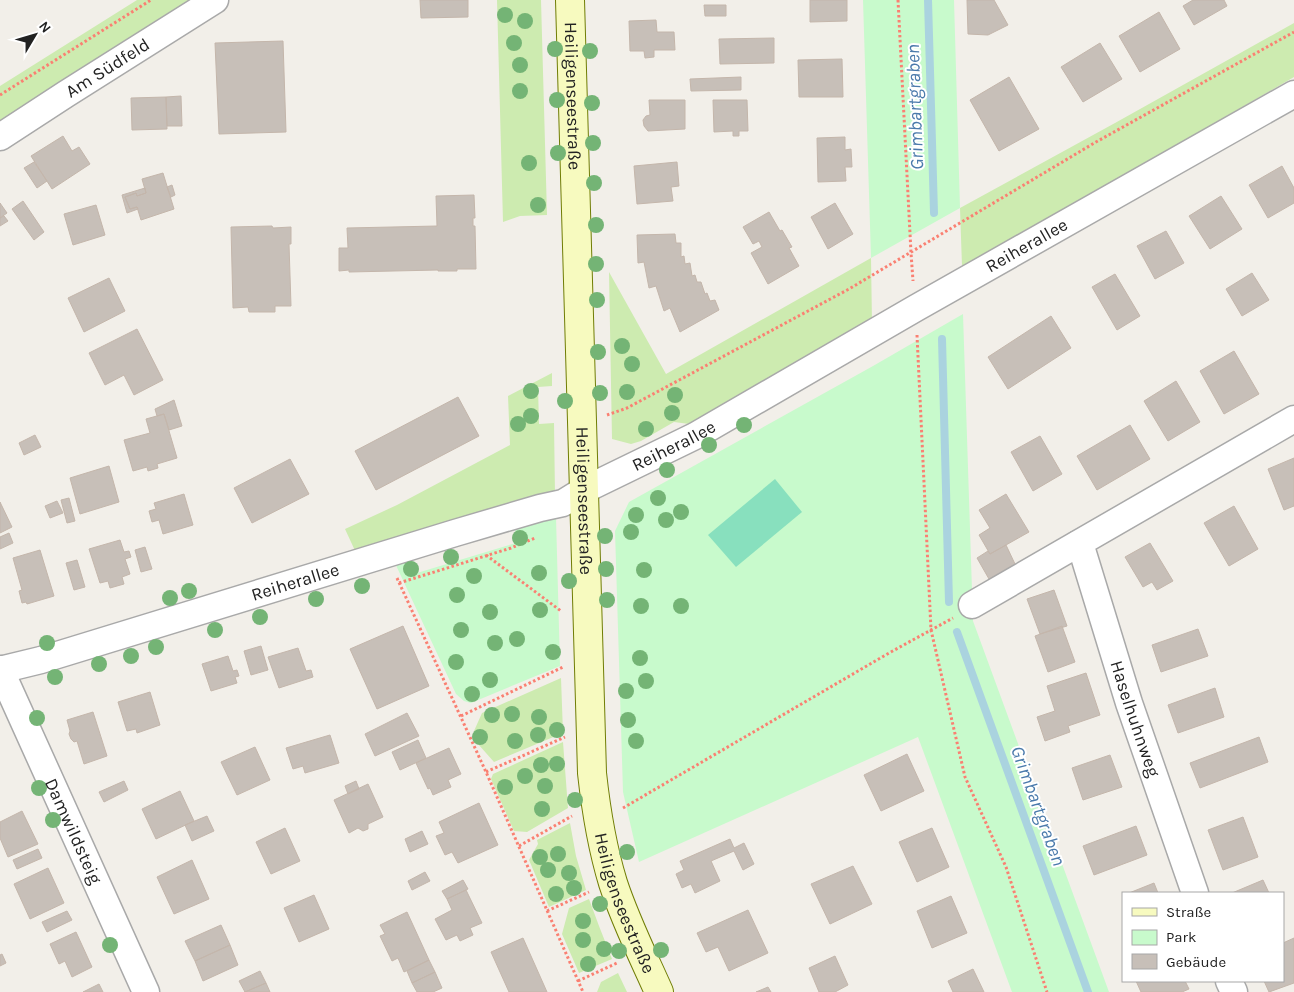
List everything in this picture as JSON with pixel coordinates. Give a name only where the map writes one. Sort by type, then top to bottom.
[{"type":"main road","name":"Heiligenseestraße","points":[[570,0],[592,774],[595,802],[612,881],[659,992]]},
{"type":"street","name":"Am Südfeld","points":[[0,137],[215,0]]},
{"type":"street","name":"Reiherallee","points":[[0,670],[41,660],[516,515],[563,504],[584,490],[695,436],[916,308],[1294,94]]},
{"type":"street","points":[[972,605],[1294,419]]},
{"type":"street","name":"Haselhuhnweg","points":[[1078,544],[1083,552],[1129,703],[1195,892]]},
{"type":"street","name":"Damwildsteig","points":[[0,670],[146,992]]},
{"type":"path","points":[[0,95],[151,0]]},
{"type":"path","points":[[898,0],[911,253],[916,308],[931,630],[965,777],[1006,867],[1047,992]]},
{"type":"path","points":[[607,415],[627,408],[849,288],[1096,142],[1294,32]]},
{"type":"path","points":[[399,583],[511,548],[539,536]]},
{"type":"path","points":[[388,554],[399,583],[461,716],[583,992]]},
{"type":"path","points":[[485,555],[561,611]]},
{"type":"path","points":[[622,809],[889,653],[955,617],[972,605]]},
{"type":"path","points":[[461,716],[563,667]]},
{"type":"path","points":[[486,772],[565,737]]},
{"type":"path","points":[[519,846],[572,816]]},
{"type":"path","points":[[547,912],[589,892]]},
{"type":"path","points":[[578,981],[617,963]]},
{"type":"green space","points":[[137,0],[198,0],[0,130],[0,86]]},
{"type":"green space","points":[[497,0],[541,0],[547,215],[520,216],[503,222]]},
{"type":"green space","points":[[863,0],[954,0],[960,208],[871,258]]},
{"type":"green space","points":[[1294,23],[1294,77],[1091,195],[962,266],[960,208]]},
{"type":"green space","points":[[871,258],[872,324],[697,425],[674,422],[641,441],[631,444],[612,439],[609,272],[666,374]]},
{"type":"green space","points":[[963,314],[973,621],[1109,992],[1012,992],[918,737],[639,862],[623,792],[615,531],[629,502]]},
{"type":"green space","points":[[552,373],[552,386],[538,387],[539,424],[554,423],[555,495],[357,555],[345,529],[397,505],[510,445],[508,396]]},
{"type":"green space","points":[[775,479],[802,512],[736,567],[708,535]]},
{"type":"green space","points":[[556,517],[560,666],[471,703],[464,701],[456,694],[394,561],[411,555],[417,573],[519,542],[513,524]]},
{"type":"green space","points":[[561,678],[563,733],[494,762],[478,744],[474,731],[482,713]]},
{"type":"green space","points":[[563,742],[568,808],[527,832],[514,831],[491,779],[493,774]]},
{"type":"green space","points":[[570,823],[576,856],[586,890],[549,907],[529,860],[538,844],[537,840]]},
{"type":"green space","points":[[589,899],[612,959],[579,973],[562,934],[569,908]]},
{"type":"green space","points":[[618,973],[627,992],[597,992],[601,982]]},
{"type":"building","points":[[420,0],[468,0],[468,17],[421,18]]},
{"type":"building","points":[[810,0],[847,0],[847,21],[810,22]]},
{"type":"building","points":[[967,0],[994,0],[1008,25],[988,35],[968,34]]},
{"type":"building","points":[[1193,0],[1224,0],[1227,6],[1194,25],[1183,6]]},
{"type":"building","points":[[704,5],[726,5],[726,16],[705,16]]},
{"type":"building","points":[[1159,12],[1180,49],[1140,72],[1119,36]]},
{"type":"building","points":[[656,20],[657,32],[674,32],[675,50],[654,50],[654,57],[645,58],[644,51],[630,51],[629,21]]},
{"type":"building","points":[[774,38],[774,63],[720,64],[719,39]]},
{"type":"building","points":[[283,41],[286,132],[219,134],[215,43]]},
{"type":"building","points":[[1100,43],[1122,79],[1083,102],[1061,67]]},
{"type":"building","points":[[842,59],[843,97],[799,97],[798,60]]},
{"type":"building","points":[[741,77],[741,90],[691,91],[690,79]]},
{"type":"building","points":[[1009,77],[1039,129],[999,151],[970,100]]},
{"type":"building","points":[[181,96],[182,126],[167,126],[166,97]]},
{"type":"building","points":[[166,97],[167,129],[132,130],[131,98]]},
{"type":"building","points":[[649,100],[685,100],[685,129],[648,131],[644,126],[643,120],[646,116],[650,115]]},
{"type":"building","points":[[713,100],[747,100],[748,131],[739,131],[739,136],[733,136],[733,131],[714,132]]},
{"type":"building","points":[[63,136],[72,151],[79,147],[90,164],[52,189],[31,156]]},
{"type":"building","points":[[845,137],[845,150],[851,149],[852,167],[845,167],[846,181],[818,182],[817,138]]},
{"type":"building","points":[[34,162],[47,181],[37,188],[24,168]]},
{"type":"building","points":[[677,162],[679,186],[671,187],[673,201],[637,204],[634,166]]},
{"type":"building","points":[[1282,166],[1294,188],[1294,203],[1268,218],[1249,185]]},
{"type":"building","points":[[163,173],[174,209],[141,220],[137,207],[130,209],[125,197],[136,193],[137,196],[146,193],[142,179]]},
{"type":"building","points":[[172,185],[175,195],[171,197],[167,187]]},
{"type":"building","points":[[145,188],[146,193],[137,196],[136,193],[125,197],[130,209],[137,207],[138,209],[127,213],[122,195]]},
{"type":"building","points":[[474,195],[475,218],[473,218],[473,226],[475,226],[476,269],[457,269],[457,271],[339,271],[339,248],[348,248],[347,228],[437,226],[436,196]]},
{"type":"building","points":[[1221,196],[1242,229],[1210,249],[1189,216]]},
{"type":"building","points":[[23,201],[44,232],[34,240],[12,209]]},
{"type":"building","points":[[0,203],[7,213],[0,218]]},
{"type":"building","points":[[835,203],[853,234],[828,249],[811,217]]},
{"type":"building","points":[[96,205],[105,235],[73,245],[64,214]]},
{"type":"building","points":[[769,212],[792,247],[789,248],[799,266],[768,284],[751,253],[762,247],[759,241],[753,244],[743,227]]},
{"type":"building","points":[[4,216],[8,221],[0,226],[0,218]]},
{"type":"building","points":[[272,226],[273,228],[291,227],[291,244],[289,244],[291,306],[275,306],[275,312],[249,312],[248,307],[233,308],[231,227]]},
{"type":"building","points":[[1166,231],[1184,263],[1155,279],[1137,246]]},
{"type":"building","points":[[675,234],[676,243],[681,243],[681,257],[684,256],[685,264],[690,263],[692,276],[695,275],[697,282],[701,282],[705,294],[707,293],[710,301],[715,300],[719,310],[680,332],[670,308],[664,311],[656,286],[649,288],[644,262],[638,263],[637,235]]},
{"type":"building","points":[[1252,273],[1269,300],[1242,316],[1226,289]]},
{"type":"building","points":[[1115,274],[1140,316],[1117,330],[1092,287]]},
{"type":"building","points":[[109,278],[125,311],[84,332],[68,298]]},
{"type":"building","points":[[1051,316],[1071,348],[1008,389],[988,357]]},
{"type":"building","points":[[137,329],[163,380],[134,395],[124,375],[105,385],[89,353]]},
{"type":"building","points":[[1234,351],[1259,394],[1224,414],[1200,371]]},
{"type":"building","points":[[1176,381],[1200,422],[1168,441],[1144,401]]},
{"type":"building","points":[[458,397],[479,436],[376,490],[355,451]]},
{"type":"building","points":[[174,400],[182,426],[169,430],[164,414],[157,416],[155,409]]},
{"type":"building","points":[[164,414],[177,458],[157,464],[158,468],[148,471],[147,467],[133,471],[124,440],[150,433],[146,419]]},
{"type":"building","points":[[1130,425],[1150,459],[1097,490],[1077,456]]},
{"type":"building","points":[[35,435],[41,447],[24,455],[19,443]]},
{"type":"building","points":[[1040,436],[1062,474],[1033,491],[1011,452]]},
{"type":"building","points":[[1294,458],[1294,506],[1284,510],[1268,469]]},
{"type":"building","points":[[290,459],[309,494],[252,523],[234,488]]},
{"type":"building","points":[[109,466],[119,502],[80,514],[70,478]]},
{"type":"building","points":[[184,494],[193,525],[163,534],[159,520],[152,522],[149,511],[156,509],[154,503]]},
{"type":"building","points":[[1006,494],[1029,532],[990,554],[979,535],[990,528],[979,510]]},
{"type":"building","points":[[69,498],[75,521],[67,523],[61,500]]},
{"type":"building","points":[[57,501],[63,513],[50,518],[45,506]]},
{"type":"building","points":[[0,502],[12,527],[0,533]]},
{"type":"building","points":[[1234,506],[1258,549],[1229,566],[1204,523]]},
{"type":"building","points":[[9,533],[13,543],[0,549],[0,537]]},
{"type":"building","points":[[120,540],[124,552],[129,551],[131,557],[125,559],[130,574],[122,577],[124,584],[110,588],[108,581],[100,583],[89,549]]},
{"type":"building","points":[[1150,543],[1173,581],[1157,590],[1152,582],[1143,587],[1125,557]]},
{"type":"building","points":[[1006,545],[1015,564],[989,579],[977,558],[988,551],[990,554]]},
{"type":"building","points":[[145,547],[152,569],[141,572],[135,550]]},
{"type":"building","points":[[40,550],[54,596],[27,604],[26,602],[22,603],[19,591],[22,590],[13,558]]},
{"type":"building","points":[[77,560],[85,587],[74,590],[66,563]]},
{"type":"building","points":[[1054,590],[1067,626],[1040,634],[1027,599]]},
{"type":"building","points":[[403,626],[429,686],[377,709],[350,649]]},
{"type":"building","points":[[1062,626],[1075,662],[1048,672],[1035,636]]},
{"type":"building","points":[[1198,629],[1208,656],[1161,672],[1152,645]]},
{"type":"building","points":[[261,646],[268,670],[251,675],[244,651]]},
{"type":"building","points":[[298,648],[306,671],[311,670],[313,677],[279,688],[268,657]]},
{"type":"building","points":[[228,656],[233,671],[237,670],[239,676],[235,677],[237,683],[211,691],[202,664]]},
{"type":"building","points":[[1086,673],[1100,715],[1068,726],[1070,732],[1045,741],[1037,717],[1055,711],[1047,686]]},
{"type":"building","points":[[1215,688],[1224,717],[1178,733],[1168,705]]},
{"type":"building","points":[[150,692],[160,725],[137,733],[136,729],[127,731],[118,702]]},
{"type":"building","points":[[93,712],[107,756],[84,764],[77,741],[74,742],[69,734],[67,720]]},
{"type":"building","points":[[407,713],[419,736],[375,756],[365,734]]},
{"type":"building","points":[[330,735],[339,763],[305,773],[303,766],[293,769],[286,748]]},
{"type":"building","points":[[1259,737],[1268,762],[1200,788],[1190,763]]},
{"type":"building","points":[[418,740],[426,758],[400,770],[392,752]]},
{"type":"building","points":[[255,747],[270,780],[237,795],[221,762]]},
{"type":"building","points":[[449,748],[461,774],[448,780],[451,787],[433,795],[430,788],[428,789],[416,763]]},
{"type":"building","points":[[907,754],[924,791],[881,811],[864,775]]},
{"type":"building","points":[[1110,755],[1122,787],[1083,800],[1072,768]]},
{"type":"building","points":[[124,781],[128,790],[104,802],[99,792]]},
{"type":"building","points":[[356,781],[359,789],[348,794],[345,786]]},
{"type":"building","points":[[368,784],[383,817],[368,824],[368,829],[363,831],[358,828],[349,833],[334,800]]},
{"type":"building","points":[[180,791],[194,821],[156,839],[142,809]]},
{"type":"building","points":[[479,803],[498,845],[458,863],[452,852],[445,855],[436,836],[444,833],[439,822]]},
{"type":"building","points":[[22,811],[38,844],[8,857],[0,838],[0,822]]},
{"type":"building","points":[[207,816],[214,831],[192,841],[185,825]]},
{"type":"building","points":[[1243,817],[1258,857],[1223,870],[1208,830]]},
{"type":"building","points":[[1136,826],[1147,855],[1094,875],[1083,846]]},
{"type":"building","points":[[285,828],[300,861],[271,874],[256,842]]},
{"type":"building","points":[[932,828],[949,867],[917,882],[899,842]]},
{"type":"building","points":[[422,831],[428,844],[410,852],[405,839]]},
{"type":"building","points":[[730,839],[734,848],[744,843],[754,864],[743,870],[734,851],[711,861],[720,881],[695,893],[691,884],[682,888],[676,874],[684,870],[680,861]]},
{"type":"building","points":[[38,849],[42,858],[17,869],[13,860]]},
{"type":"building","points":[[192,860],[209,899],[174,914],[157,877]]},
{"type":"building","points":[[853,866],[872,904],[830,924],[811,884]]},
{"type":"building","points":[[48,868],[64,903],[30,919],[14,884]]},
{"type":"building","points":[[425,872],[430,881],[412,890],[408,881]]},
{"type":"building","points":[[463,880],[468,889],[447,899],[442,891]]},
{"type":"building","points":[[1263,880],[1269,892],[1234,892]]},
{"type":"building","points":[[1154,883],[1158,892],[1132,892]]},
{"type":"building","points":[[466,890],[482,923],[470,928],[473,935],[460,941],[457,935],[446,940],[435,919],[452,910],[447,899]]},
{"type":"building","points":[[314,895],[329,929],[299,942],[284,908]]},
{"type":"building","points":[[951,896],[967,933],[932,948],[917,911]]},
{"type":"building","points":[[748,910],[768,953],[729,971],[718,947],[706,952],[697,933]]},
{"type":"building","points":[[67,911],[72,920],[47,932],[42,922]]},
{"type":"building","points":[[407,912],[429,960],[404,972],[398,958],[392,961],[380,936],[385,934],[380,925]]},
{"type":"building","points":[[221,925],[230,945],[195,961],[185,941]]},
{"type":"building","points":[[76,932],[92,967],[72,977],[65,961],[59,964],[50,944]]},
{"type":"building","points":[[523,938],[547,992],[509,992],[491,952]]},
{"type":"building","points":[[1294,938],[1294,983],[1269,992],[1264,982],[1284,982],[1284,943]]},
{"type":"building","points":[[230,945],[238,965],[203,981],[195,961]]},
{"type":"building","points":[[2,954],[6,963],[0,966],[0,955]]},
{"type":"building","points":[[835,956],[848,985],[835,992],[819,992],[809,968]]},
{"type":"building","points":[[429,960],[435,972],[412,983],[407,971]]},
{"type":"building","points":[[973,969],[984,992],[953,992],[948,981]]},
{"type":"building","points":[[260,971],[266,983],[245,992],[239,981]]},
{"type":"building","points":[[435,972],[442,988],[433,992],[417,992],[412,983]]},
{"type":"building","points":[[1136,982],[1186,982],[1189,989],[1182,992],[1141,992]]},
{"type":"building","points":[[266,983],[270,992],[245,992]]},
{"type":"building","points":[[99,984],[103,992],[83,992]]},
{"type":"building","points":[[768,987],[771,992],[756,992]]},
{"type":"waterway","name":"Grimbartgraben","points":[[928,0],[934,213]]},
{"type":"waterway","name":"Grimbartgraben","points":[[942,339],[949,602]]},
{"type":"waterway","name":"Grimbartgraben","points":[[957,632],[1088,992]]}]
